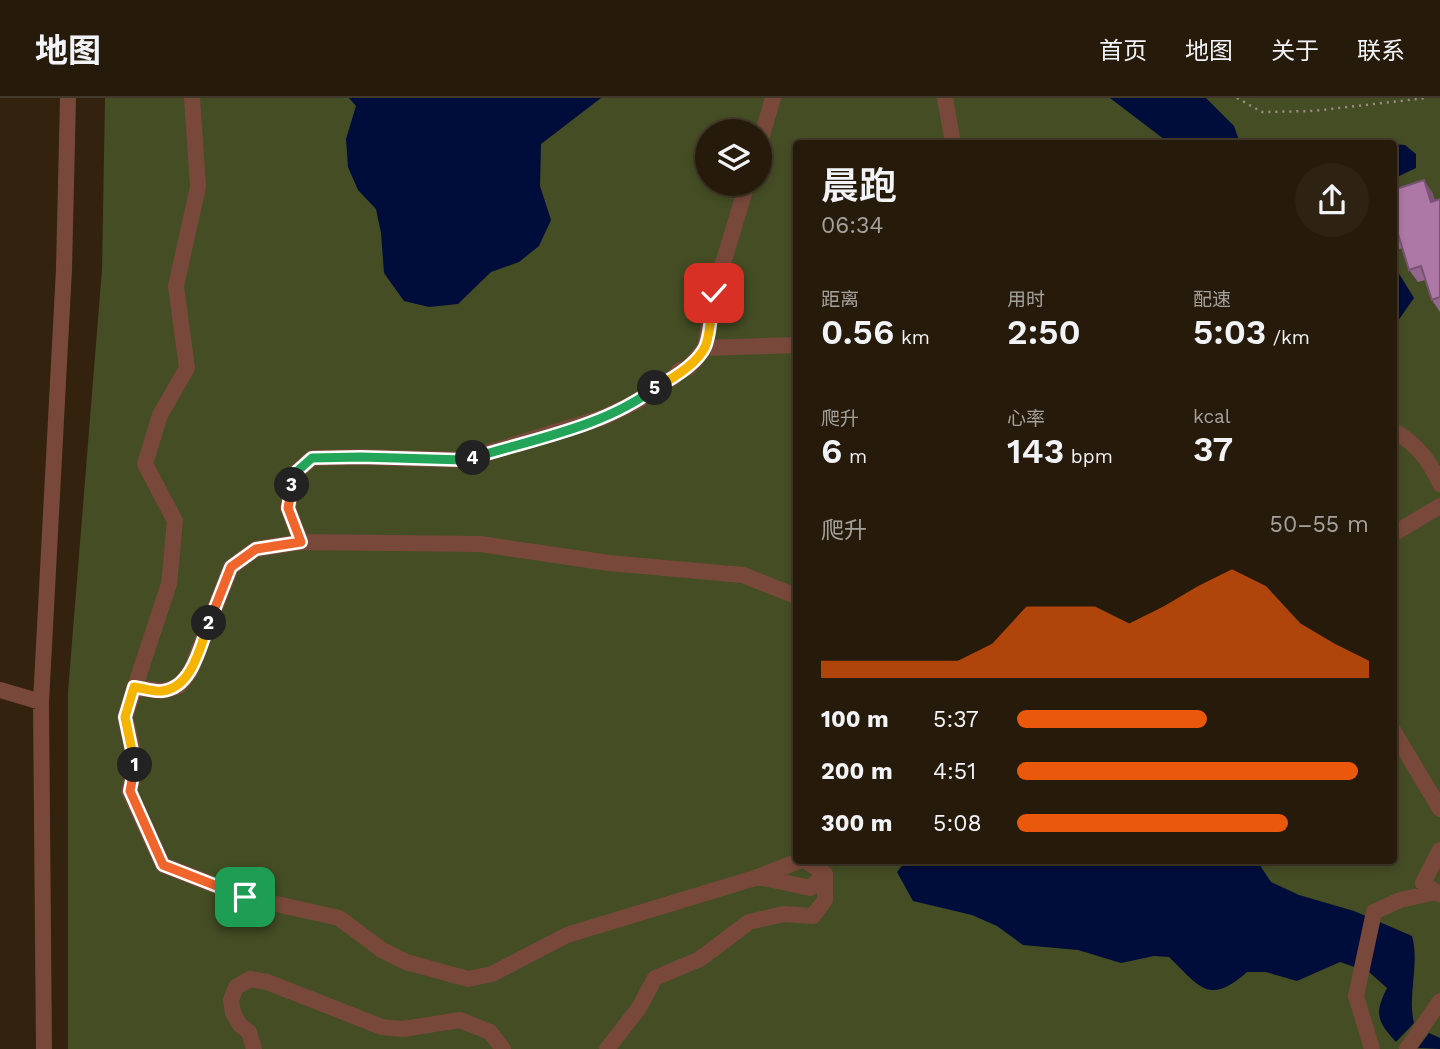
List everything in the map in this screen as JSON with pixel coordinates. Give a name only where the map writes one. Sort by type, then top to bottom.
[{"type":"street","points":[[44,1049],[41,702],[64,269],[68,98]]},
{"type":"street","points":[[192,98],[198,187],[176,286],[187,368],[160,415],[145,464],[175,521],[169,584],[125,717],[136,762],[130,791],[163,865],[245,897],[339,918],[382,950],[406,962],[468,979],[492,974],[566,935],[758,877],[793,863]]},
{"type":"street","points":[[767,119],[773,98]]},
{"type":"street","points":[[945,98],[952,140]]},
{"type":"street","points":[[301,542],[288,508],[293,475],[312,458],[351,456],[464,460],[604,417],[638,401],[680,370],[688,368],[705,348],[714,293],[743,196]]},
{"type":"street","points":[[705,348],[793,345]]},
{"type":"street","points":[[1397,432],[1414,443],[1434,470],[1440,484]]},
{"type":"street","points":[[1397,532],[1440,506]]},
{"type":"street","points":[[134,687],[162,691],[179,686],[191,670],[231,567],[256,549],[301,542],[480,544],[610,563],[743,575],[793,595]]},
{"type":"street","points":[[0,690],[41,702]]},
{"type":"street","points":[[1397,737],[1440,809]]},
{"type":"street","points":[[1438,893],[1423,883],[1440,850]]},
{"type":"street","points":[[810,864],[825,874]]},
{"type":"street","points":[[758,877],[810,888],[825,874]]},
{"type":"street","points":[[607,1049],[639,1009],[656,978],[700,959],[749,922],[784,915],[813,916],[825,900],[825,874]]},
{"type":"street","points":[[1372,1049],[1356,996],[1374,912],[1400,900],[1438,893]]},
{"type":"street","points":[[254,1049],[249,1032],[240,1025],[233,1013],[231,1000],[236,987],[250,979],[267,982],[382,1027],[403,1030],[460,1020],[490,1032],[503,1049]]},
{"type":"street","points":[[1408,1049],[1440,1002]]},
{"type":"path","points":[[1237,98],[1262,112],[1313,111],[1426,98]]},
{"type":"green space","points":[[105,98],[1440,98],[1440,1049],[68,1049],[68,692],[102,269]]},
{"type":"shaded area","points":[[349,98],[601,98],[541,144],[540,186],[551,220],[539,246],[519,262],[491,272],[458,304],[429,307],[404,301],[384,273],[376,209],[358,190],[348,167],[346,139],[356,106]]},
{"type":"shaded area","points":[[1110,98],[1206,98],[1234,126],[1239,140],[1165,140]]},
{"type":"shaded area","points":[[1397,144],[1405,145],[1416,154],[1416,168],[1397,177]]},
{"type":"shaded area","points":[[1397,270],[1414,298],[1397,322]]},
{"type":"shaded area","points":[[904,864],[1262,864],[1271,882],[1299,895],[1354,911],[1412,936],[1415,958],[1412,1002],[1414,1023],[1396,1042],[1381,1023],[1379,1011],[1387,988],[1369,972],[1340,962],[1297,981],[1266,972],[1247,972],[1223,988],[1214,990],[1197,984],[1169,957],[1154,956],[1121,963],[1078,950],[1023,945],[997,926],[972,915],[913,901],[897,872]]},
{"type":"shaded area","points":[[1429,1033],[1440,1038],[1440,1049],[1418,1048]]},
{"type":"building","points":[[1424,180],[1431,202],[1440,199],[1440,297],[1432,300],[1421,266],[1409,270],[1397,234],[1397,189]]},
{"type":"route","points":[[245,897],[163,865],[130,791],[136,762],[125,717],[134,687],[162,691],[179,686],[191,670],[231,567],[256,549],[301,542],[288,508],[293,475],[312,458],[330,456],[464,460],[604,417],[638,401],[680,370],[688,368],[705,348],[714,293]]}]
